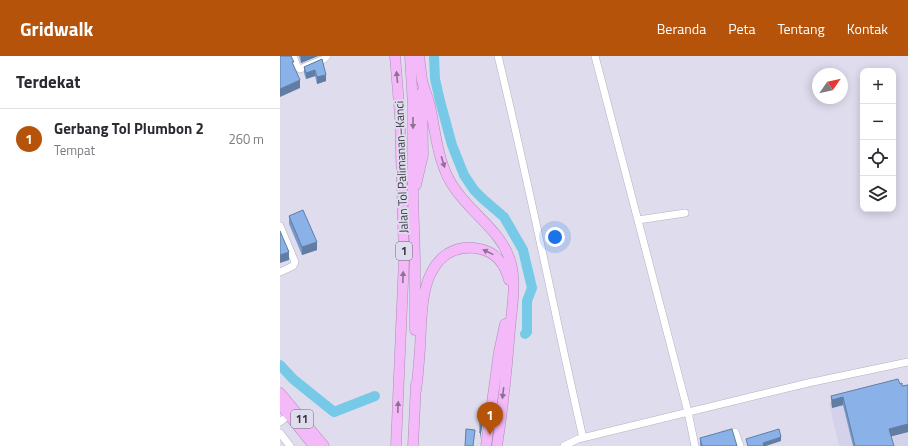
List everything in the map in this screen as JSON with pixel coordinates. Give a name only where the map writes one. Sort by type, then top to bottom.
[{"type":"highway","name":"Jalan Tol Palimanan–Kanci","points":[[395,56],[400,116],[404,259],[396,446]]},
{"type":"highway","name":"Jalan Tol Palimanan–Kanci","points":[[410,56],[413,106],[413,195],[416,260],[416,391],[412,446]]},
{"type":"highway","points":[[413,195],[419,178],[423,155],[422,80],[419,56]]},
{"type":"highway","points":[[422,80],[438,146],[447,175],[462,199],[500,238],[508,253],[513,271],[514,284],[508,354],[496,446]]},
{"type":"highway","points":[[416,391],[424,298],[429,280],[435,268],[444,257],[458,249],[480,249],[495,256],[506,271],[510,282],[510,296],[499,352],[486,446]]},
{"type":"highway","name":"11","points":[[280,393],[324,446]]},
{"type":"highway","name":"11","points":[[280,404],[313,445]]},
{"type":"street","points":[[293,56],[297,66],[300,69],[324,59],[327,56]]},
{"type":"street","points":[[498,56],[514,121],[583,438]]},
{"type":"street","points":[[595,56],[688,412],[694,444],[702,440]]},
{"type":"street","points":[[638,220],[685,213]]},
{"type":"street","points":[[280,226],[294,262],[293,266],[280,272]]},
{"type":"street","points":[[564,446],[583,438],[688,412],[808,383],[908,362]]},
{"type":"street","points":[[280,422],[289,415]]},
{"type":"street","points":[[717,436],[734,431],[740,446]]},
{"type":"street","points":[[280,433],[290,446]]},
{"type":"shaded area","points":[[901,386],[908,390],[908,446],[839,446],[829,403]]},
{"type":"building","points":[[280,56],[291,56],[300,80],[280,89]]},
{"type":"building","points":[[322,59],[326,75],[317,77],[315,70],[306,73],[304,67]]},
{"type":"building","points":[[303,210],[317,242],[302,247],[289,216]]},
{"type":"building","points":[[280,231],[289,252],[280,255]]},
{"type":"building","points":[[898,379],[900,384],[902,383],[902,386],[908,385],[908,424],[889,429],[894,446],[855,446],[843,397],[832,400],[831,396]]},
{"type":"building","points":[[480,422],[482,422],[480,433]]},
{"type":"building","points":[[466,429],[475,430],[473,446],[465,446]]},
{"type":"building","points":[[732,429],[737,446],[702,446],[700,438]]},
{"type":"building","points":[[779,429],[781,437],[763,443],[764,446],[748,446],[746,439]]},
{"type":"waterway","points":[[434,56],[435,79],[440,101],[452,145],[464,175],[474,190],[504,217],[523,250],[532,288],[527,301],[527,332],[525,334]]},
{"type":"waterway","points":[[280,365],[293,379],[334,412],[375,396]]},
{"type":"place","name":"Gerbang Tol Plumbon 2","points":[[490,435]]}]
